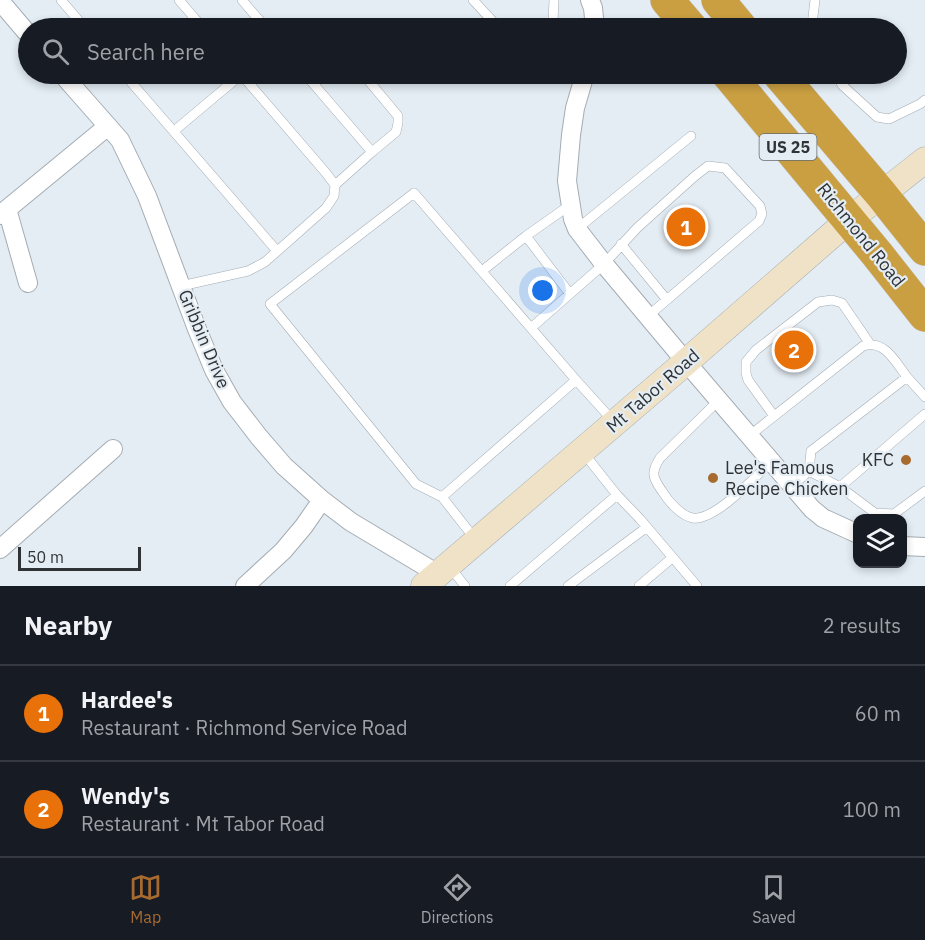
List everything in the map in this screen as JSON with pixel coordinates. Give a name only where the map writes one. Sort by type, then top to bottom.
[{"type":"highway","points":[[667,0],[682,18]]},
{"type":"highway","points":[[718,0],[733,18]]},
{"type":"highway","name":"Richmond Road","points":[[736,84],[925,315]]},
{"type":"highway","name":"US 25","points":[[788,84],[925,249]]},
{"type":"street","points":[[590,0],[594,18]]},
{"type":"street","points":[[0,1],[18,22]]},
{"type":"street","name":"Gribbin Drive","points":[[71,84],[120,140],[140,180],[214,370],[232,402],[284,466],[322,500],[351,522],[437,575]]},
{"type":"street","points":[[582,84],[575,108],[567,181],[570,205],[577,229],[686,362],[812,509],[823,518],[853,532]]},
{"type":"street","points":[[28,283],[4,212],[108,126]]},
{"type":"street","name":"Mt Tabor Road","points":[[437,575],[849,220],[925,160]]},
{"type":"street","points":[[0,549],[113,449]]},
{"type":"street","points":[[245,586],[283,551],[322,500]]},
{"type":"street","points":[[907,546],[925,548]]},
{"type":"lane","points":[[61,0],[76,18]]},
{"type":"lane","points":[[179,0],[194,18]]},
{"type":"lane","points":[[242,0],[257,18]]},
{"type":"lane","points":[[473,0],[490,18]]},
{"type":"lane","points":[[553,18],[554,0]]},
{"type":"lane","points":[[813,18],[815,0]]},
{"type":"lane","points":[[133,84],[278,251]]},
{"type":"lane","points":[[174,131],[229,84]]},
{"type":"lane","points":[[249,84],[335,185]]},
{"type":"lane","points":[[314,84],[372,152]]},
{"type":"lane","points":[[181,286],[248,271],[265,262],[326,208],[334,196],[335,185],[396,132],[398,116],[371,84]]},
{"type":"lane","points":[[842,84],[877,117],[889,119],[925,100]]},
{"type":"lane","points":[[577,229],[691,136]]},
{"type":"lane","points":[[531,328],[604,264],[621,244],[678,190],[708,166],[725,168],[760,206],[762,214],[759,221],[648,316]]},
{"type":"lane","points":[[477,541],[442,497],[416,484],[270,304],[414,193],[615,423]]},
{"type":"lane","points":[[482,271],[570,205]]},
{"type":"lane","points":[[526,236],[570,294]]},
{"type":"lane","points":[[621,244],[667,300]]},
{"type":"lane","points":[[774,416],[748,380],[746,362],[756,350],[818,302],[832,300],[842,303],[870,344]]},
{"type":"lane","points":[[750,436],[852,354],[870,344],[885,348],[925,397]]},
{"type":"lane","points":[[792,486],[809,471],[811,451],[907,377]]},
{"type":"lane","points":[[442,497],[576,380]]},
{"type":"lane","points":[[719,400],[660,458],[653,468],[654,478],[663,493],[684,515],[694,518],[708,516],[721,508],[771,462]]},
{"type":"lane","points":[[840,487],[925,414]]},
{"type":"lane","points":[[582,451],[696,586]]},
{"type":"lane","points":[[809,471],[840,487],[874,513],[894,513],[925,491]]},
{"type":"lane","points":[[510,586],[617,495]]},
{"type":"lane","points":[[568,586],[647,527]]},
{"type":"lane","points":[[639,586],[672,558]]},
{"type":"lane","points":[[437,575],[465,586]]},
{"type":"place","name":"Hardee's","points":[[686,227]]},
{"type":"place","name":"Wendy's","points":[[794,350]]},
{"type":"place","name":"KFC","points":[[906,460]]},
{"type":"place","name":"Lee's Famous Recipe Chicken","points":[[713,478]]}]
